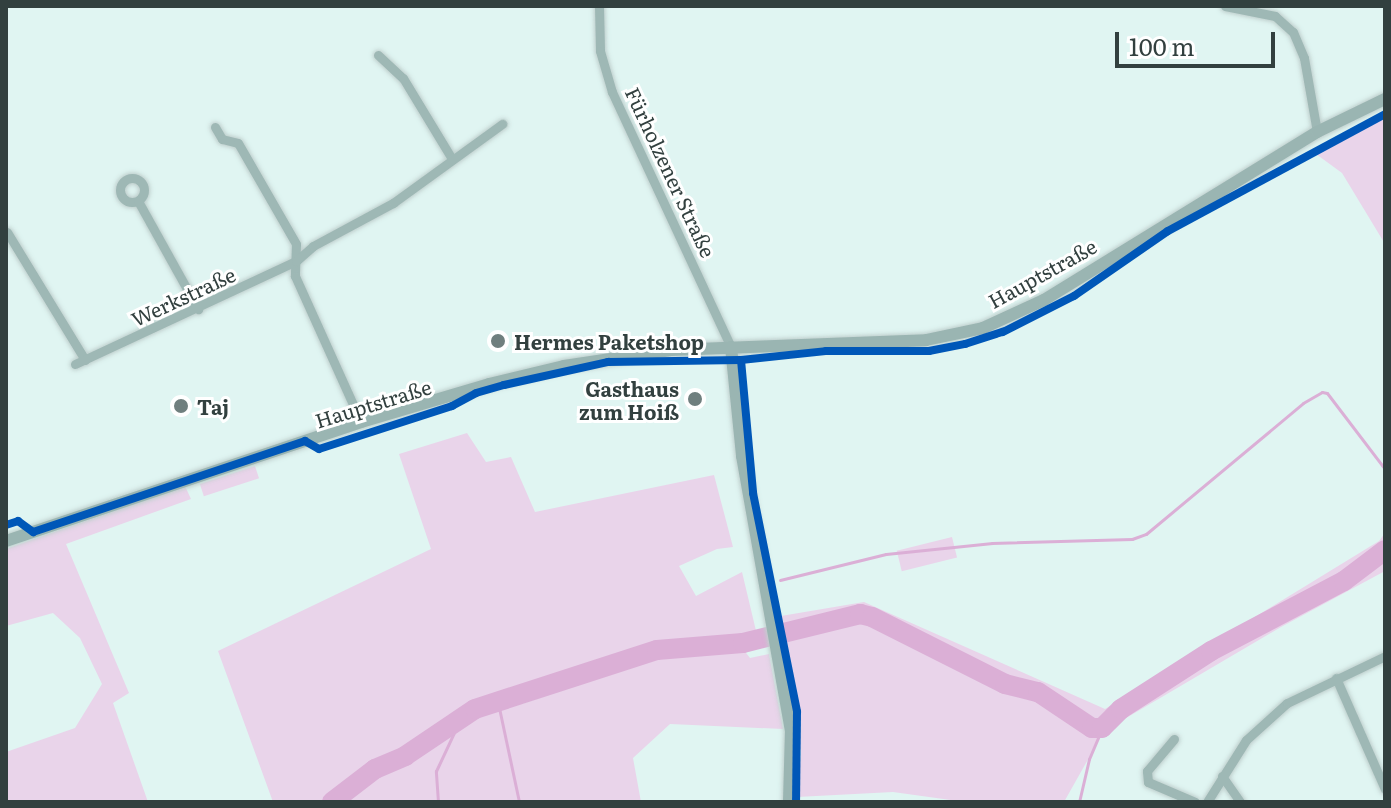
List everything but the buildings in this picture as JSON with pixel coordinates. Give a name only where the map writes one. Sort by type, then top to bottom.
[{"type":"main road","name":"Hauptstraße","points":[[6,541],[361,422],[489,384],[612,356],[731,347],[926,340],[983,328],[1044,300],[1317,132],[1385,99]]},
{"type":"main road","points":[[731,347],[742,456],[791,730],[789,802]]},
{"type":"street","name":"Fürholzener Straße","points":[[599,6],[600,51],[612,92],[731,347]]},
{"type":"street","points":[[1225,6],[1275,16],[1293,32],[1304,58],[1317,132]]},
{"type":"street","points":[[378,55],[403,78],[452,159]]},
{"type":"street","name":"Werkstraße","points":[[7,232],[80,362],[296,261],[313,246],[393,203],[502,124]]},
{"type":"street","points":[[215,127],[222,139],[238,143],[296,244],[295,276],[361,422]]},
{"type":"street","points":[[138,201],[198,309]]},
{"type":"street","points":[[1207,802],[1246,740],[1287,703],[1385,656]]},
{"type":"street","points":[[1336,678],[1385,789]]},
{"type":"street","points":[[1174,739],[1147,771],[1148,782],[1195,802]]},
{"type":"street","points":[[1222,776],[1240,802]]},
{"type":"shaded area","points":[[1385,116],[1385,244],[1342,173],[1316,154]]},
{"type":"shaded area","points":[[467,433],[486,462],[511,457],[535,512],[714,475],[733,547],[717,549],[679,566],[696,596],[742,572],[757,635],[664,644],[491,698],[373,764],[325,802],[273,802],[218,651],[431,549],[399,454]]},
{"type":"shaded area","points":[[255,466],[259,478],[204,496],[200,484]]},
{"type":"shaded area","points":[[185,486],[191,499],[66,544],[129,693],[113,703],[148,802],[6,802],[6,752],[75,728],[102,684],[80,638],[53,613],[6,626],[6,549]]},
{"type":"shaded area","points":[[1385,533],[1385,571],[1281,627],[1104,731],[1064,802],[965,802],[893,792],[797,797],[801,753],[785,655],[775,617],[864,602],[1105,709],[1379,541]]},
{"type":"shaded area","points":[[952,537],[957,557],[902,571],[897,551]]},
{"type":"shaded area","points":[[743,649],[750,658],[769,654],[783,729],[670,724],[633,758],[641,802],[332,802],[375,769],[475,709],[498,703],[522,704],[658,657]]},
{"type":"waterway","points":[[780,580],[886,554],[992,543],[1132,539],[1146,534],[1303,403],[1322,392],[1327,393],[1385,469]]},
{"type":"waterway","points":[[332,802],[375,769],[405,756],[475,709],[657,650],[743,643],[860,614],[872,617],[1005,684],[1038,692],[1092,728],[1102,728],[1121,709],[1211,651],[1344,581],[1385,550]]},
{"type":"waterway","points":[[498,703],[519,802]]},
{"type":"waterway","points":[[438,802],[436,771],[459,722]]},
{"type":"waterway","points":[[1079,802],[1089,759],[1102,728]]},
{"type":"cycle path","points":[[6,525],[18,521],[33,532],[305,441],[319,449],[452,406],[476,393],[608,362],[741,360],[826,351],[929,351],[965,344],[1003,332],[1074,296],[1168,231],[1385,114]]},
{"type":"cycle path","points":[[741,360],[753,493],[797,712],[796,802]]},
{"type":"place","name":"Hermes Paketshop","points":[[498,341]]},
{"type":"place","name":"Gasthaus zum Hoiß","points":[[695,399]]},
{"type":"place","name":"Taj","points":[[181,406]]}]
